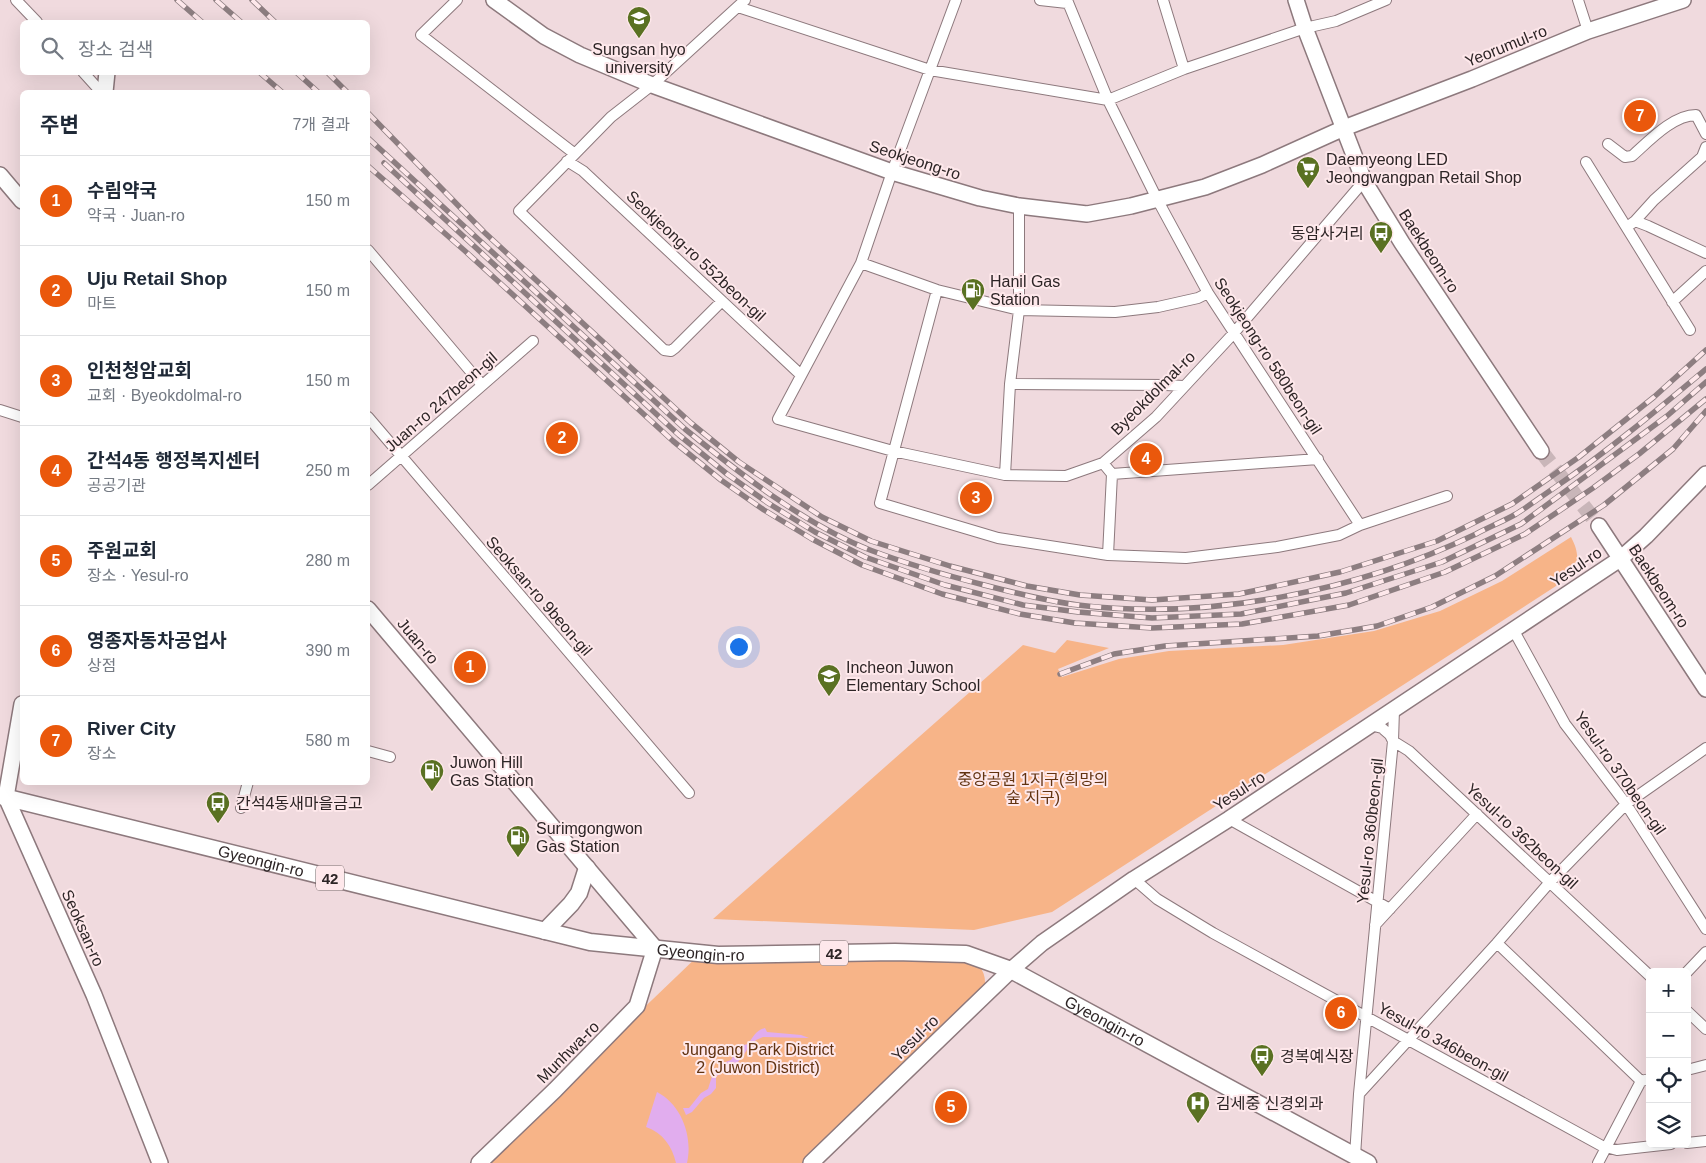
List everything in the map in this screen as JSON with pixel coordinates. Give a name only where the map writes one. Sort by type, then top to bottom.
[{"type":"main road","name":"Seokjeong-ro","points":[[494,0],[544,36],[580,55],[652,85],[892,172],[980,198],[1019,206],[1087,214],[1158,200],[1205,187],[1262,165],[1344,128]]},
{"type":"main road","name":"Baekbeom-ro","points":[[1296,0],[1364,181],[1402,243],[1541,451]]},
{"type":"main road","name":"Yeorumul-ro","points":[[1344,128],[1472,79],[1588,31],[1683,0]]},
{"type":"main road","points":[[105,90],[107,75]]},
{"type":"main road","points":[[0,175],[20,199]]},
{"type":"main road","name":"Yesul-ro","points":[[811,1163],[1011,970],[1042,943],[1134,879],[1229,820],[1620,559],[1646,536],[1706,474]]},
{"type":"main road","name":"Baekbeom-ro","points":[[1599,526],[1706,689]]},
{"type":"main road","name":"Juan-ro","points":[[370,611],[655,948]]},
{"type":"main road","points":[[3,796],[20,714]]},
{"type":"main road","name":"Gyeongin-ro","points":[[3,796],[590,942],[718,955],[895,952],[966,954],[1011,970],[1361,1161]]},
{"type":"main road","name":"Seoksan-ro","points":[[3,796],[94,995],[160,1163]]},
{"type":"main road","points":[[545,931],[571,904],[578,893],[587,868]]},
{"type":"main road","name":"Munhwa-ro","points":[[479,1163],[555,1090],[637,1006],[655,948]]},
{"type":"street","points":[[16,0],[35,20]]},
{"type":"street","name":"Seokjeong-ro 552beon-gil","points":[[456,0],[421,35],[571,158],[582,171],[801,375]]},
{"type":"street","points":[[801,375],[861,263],[892,172],[956,0]]},
{"type":"street","points":[[1040,0],[1067,1]]},
{"type":"street","points":[[1163,0],[1184,69]]},
{"type":"street","points":[[722,301],[675,348],[671,351],[664,350],[519,211],[611,117],[652,85],[741,3],[930,70],[1108,100],[1184,69],[1305,28],[1336,21],[1386,0]]},
{"type":"street","points":[[1578,0],[1588,31]]},
{"type":"street","name":"Seokjeong-ro 580beon-gil","points":[[1067,1],[1108,100],[1158,200],[1208,293],[1233,334],[1360,525]]},
{"type":"street","points":[[85,75],[99,90]]},
{"type":"street","points":[[1608,144],[1625,157],[1632,156],[1674,121],[1696,114],[1706,134]]},
{"type":"street","points":[[1631,225],[1654,200],[1705,153]]},
{"type":"street","points":[[1586,162],[1631,225],[1672,302],[1690,330]]},
{"type":"street","name":"Byeokdolmal-ro","points":[[801,375],[778,419],[893,452],[1005,475],[1066,476],[1103,463],[1156,417],[1233,334],[1364,181]]},
{"type":"street","points":[[1005,475],[1010,384],[1019,310],[1019,206]]},
{"type":"street","points":[[1631,225],[1648,226],[1706,253]]},
{"type":"street","points":[[370,252],[482,386]]},
{"type":"street","points":[[861,263],[937,290],[1019,310],[1116,312],[1158,307],[1198,298],[1208,293]]},
{"type":"street","points":[[1672,302],[1706,271]]},
{"type":"street","points":[[937,290],[880,504],[998,538],[1108,555],[1186,558],[1259,550],[1339,536],[1360,525],[1446,496]]},
{"type":"street","name":"Juan-ro 247beon-gil","points":[[370,483],[533,341]]},
{"type":"street","points":[[1010,384],[1183,386]]},
{"type":"street","points":[[0,410],[20,416]]},
{"type":"street","name":"Seoksan-ro 9beon-gil","points":[[370,419],[689,793]]},
{"type":"street","points":[[1112,474],[1318,460]]},
{"type":"street","points":[[1103,463],[1112,474],[1108,555]]},
{"type":"street","name":"Yesul-ro 370beon-gil","points":[[1514,631],[1566,724],[1626,804],[1706,929]]},
{"type":"street","name":"Yesul-ro 360beon-gil","points":[[1361,1161],[1359,1094],[1394,741],[1394,709]]},
{"type":"street","name":"Yesul-ro 362beon-gil","points":[[1370,725],[1382,728],[1394,741],[1409,751],[1646,972]]},
{"type":"street","points":[[1359,1094],[1550,882],[1626,804],[1706,748]]},
{"type":"street","points":[[370,752],[390,758]]},
{"type":"street","points":[[241,808],[247,785]]},
{"type":"street","name":"Yesul-ro 360beon-gil","points":[[1376,925],[1477,814]]},
{"type":"street","points":[[1229,820],[1390,909]]},
{"type":"street","name":"Yesul-ro 346beon-gil","points":[[1134,879],[1157,899],[1213,933],[1602,1146],[1617,1150],[1646,1147]]},
{"type":"street","points":[[1497,943],[1645,1080],[1598,1163]]},
{"type":"street","points":[[1691,968],[1706,952]]},
{"type":"street","points":[[1689,1013],[1706,1029]]},
{"type":"street","points":[[1691,1069],[1706,1065]]},
{"type":"street","points":[[1691,1143],[1706,1141]]},
{"type":"green space","name":"중앙공원 1지구(희망의 숲 지구)","points":[[1571,537],[1577,553],[1576,564],[1573,570],[1556,586],[1052,912],[974,930],[713,919],[1023,645],[1055,653],[1067,640],[1109,648],[1058,669],[1062,677],[1119,659],[1169,651],[1283,645],[1374,631],[1440,611],[1502,581]]},
{"type":"green space","name":"Jungang Park District 2 (Juwon District)","points":[[701,953],[966,954],[982,971],[985,985],[812,1163],[482,1163]]},
{"type":"shaded area","points":[[765,1028],[767,1032],[801,1035],[809,1038],[763,1037],[756,1040],[741,1059],[730,1069],[716,1077],[716,1088],[692,1112],[686,1115],[683,1108],[689,1108],[701,1093],[708,1089],[713,1073],[723,1063],[731,1060],[739,1046],[748,1044],[757,1032]]},
{"type":"shaded area","points":[[657,1092],[673,1105],[684,1123],[688,1143],[687,1163],[676,1163],[666,1141],[646,1127]]},
{"type":"tunnel","points":[[1541,451],[1599,526]]},
{"type":"railway","points":[[177,0],[200,20]]},
{"type":"railway","points":[[216,0],[239,20]]},
{"type":"railway","points":[[252,0],[273,20]]},
{"type":"railway","points":[[262,75],[280,90]]},
{"type":"railway","points":[[299,75],[316,90]]},
{"type":"railway","points":[[330,75],[345,90]]},
{"type":"railway","points":[[370,115],[484,232],[691,423],[739,462],[822,517],[871,541],[950,566],[1027,586],[1080,595],[1152,600],[1239,594],[1340,572],[1437,541],[1512,504],[1579,457],[1654,397],[1706,350]]},
{"type":"railway","points":[[370,140],[685,429],[727,463],[773,496],[821,526],[870,550],[912,565],[955,577],[1054,601],[1128,609],[1179,609],[1230,605],[1282,597],[1333,586],[1430,554],[1516,514],[1574,474],[1706,369]]},
{"type":"railway","points":[[384,163],[679,435],[727,474],[768,503],[815,532],[865,557],[945,585],[1023,605],[1152,618],[1241,614],[1346,593],[1442,562],[1521,524],[1667,416],[1706,382]]},
{"type":"railway","points":[[370,168],[465,251],[673,441],[721,480],[764,510],[812,539],[862,565],[942,594],[1020,614],[1075,623],[1152,628],[1242,624],[1349,605],[1445,572],[1525,534],[1639,454],[1706,399]]},
{"type":"railway","points":[[1060,674],[1114,654],[1165,646],[1318,636],[1377,626],[1432,607],[1495,576],[1604,505],[1673,449],[1706,411]]},
{"type":"place","name":"Sungsan hyo university","points":[[639,39]]},
{"type":"place","name":"River City","points":[[1640,116]]},
{"type":"place","name":"Daemyeong LED Jeongwangpan Retail Shop","points":[[1308,189]]},
{"type":"place","name":"동암사거리","points":[[1381,254]]},
{"type":"place","name":"Hanil Gas Station","points":[[973,311]]},
{"type":"place","name":"Uju Retail Shop","points":[[562,438]]},
{"type":"place","name":"간석4동 행정복지센터","points":[[1146,459]]},
{"type":"place","name":"인천청암교회","points":[[976,498]]},
{"type":"place","name":"수림약국","points":[[470,667]]},
{"type":"place","name":"Incheon Juwon Elementary School","points":[[829,697]]},
{"type":"place","name":"Juwon Hill Gas Station","points":[[432,792]]},
{"type":"place","name":"간석4동새마을금고","points":[[218,824]]},
{"type":"place","name":"Surimgongwon Gas Station","points":[[518,858]]},
{"type":"place","name":"영종자동차공업사","points":[[1341,1013]]},
{"type":"place","name":"경복예식장","points":[[1262,1077]]},
{"type":"place","name":"주원교회","points":[[951,1107]]},
{"type":"place","name":"김세중 신경외과","points":[[1198,1124]]}]
